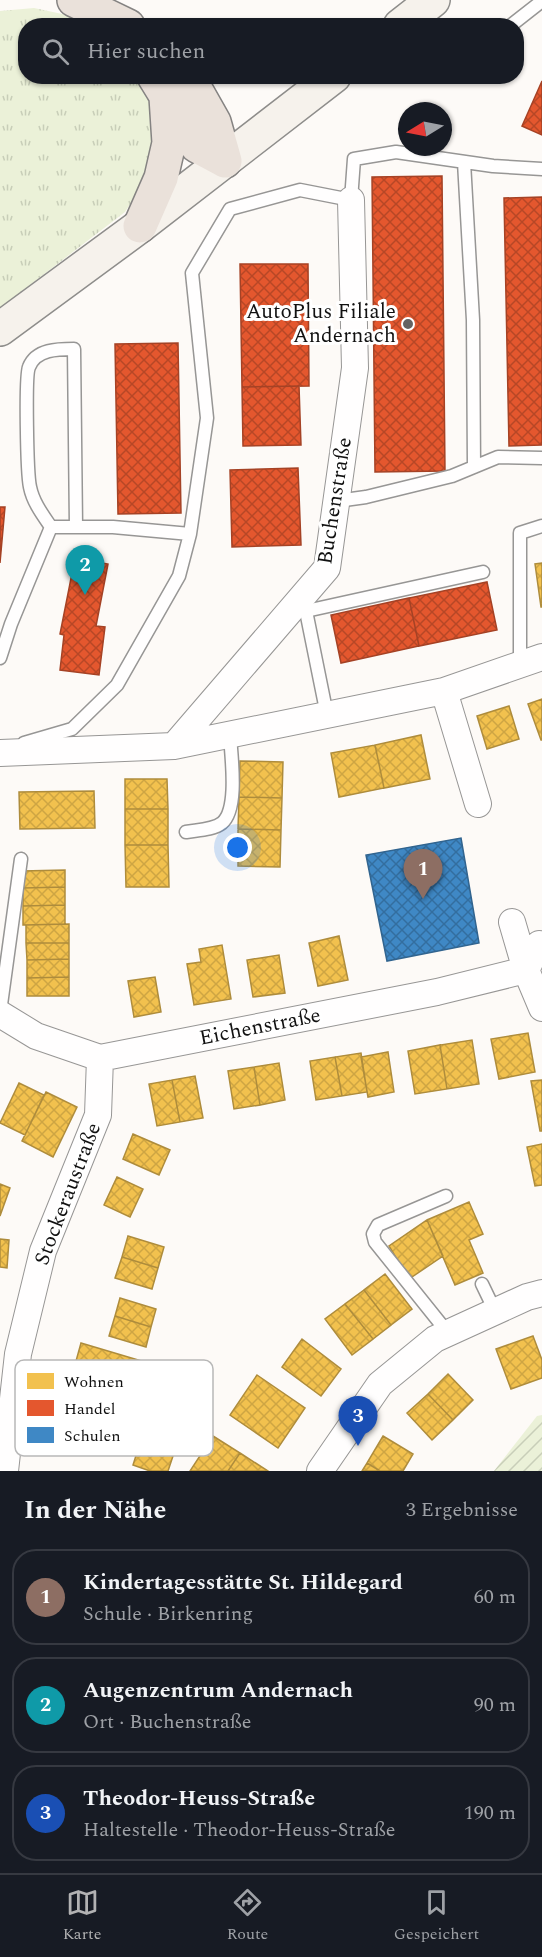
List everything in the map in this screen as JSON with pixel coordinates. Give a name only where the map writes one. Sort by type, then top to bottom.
[{"type":"highway","points":[[74,0],[112,18]]},
{"type":"highway","points":[[169,84],[197,146],[225,161]]},
{"type":"highway","points":[[140,226],[161,178],[169,144],[169,84]]},
{"type":"main road","points":[[410,18],[433,0]]},
{"type":"main road","points":[[0,329],[140,226],[324,84]]},
{"type":"street","name":"Buchenstraße","points":[[174,746],[327,568],[355,368],[351,200]]},
{"type":"street","points":[[0,751],[174,746],[444,691],[531,661]]},
{"type":"street","points":[[444,691],[478,804]]},
{"type":"street","points":[[512,922],[526,970],[542,1008]]},
{"type":"street","points":[[526,970],[539,944]]},
{"type":"street","name":"Eichenstraße","points":[[100,1059],[436,992],[526,970]]},
{"type":"street","points":[[0,1013],[36,1036],[100,1059]]},
{"type":"street","name":"Stockeraustraße","points":[[17,1360],[43,1251],[98,1115],[100,1059]]},
{"type":"street","points":[[320,1471],[380,1384],[435,1339],[495,1311],[542,1293]]},
{"type":"street","name":"Stockeraustraße","points":[[5,1471],[15,1381]]},
{"type":"lane","points":[[520,18],[542,1]]},
{"type":"lane","points":[[0,751],[72,729],[117,685],[179,576],[190,534],[207,418],[192,273],[230,209],[300,190],[351,200],[354,159],[396,153],[542,169]]},
{"type":"lane","points":[[464,162],[473,320],[474,467]]},
{"type":"lane","points":[[51,527],[36,507],[29,484],[27,389],[29,366],[39,355],[53,350],[74,349],[76,527]]},
{"type":"lane","points":[[337,501],[366,497],[452,476],[498,457],[542,458]]},
{"type":"lane","points":[[531,661],[520,533],[542,526]]},
{"type":"lane","points":[[51,527],[113,527],[190,534]]},
{"type":"lane","points":[[0,658],[11,624],[51,527]]},
{"type":"lane","points":[[327,715],[306,610],[483,572]]},
{"type":"lane","points":[[186,832],[212,828],[224,822],[230,810],[232,791],[230,735]]},
{"type":"lane","points":[[0,1013],[21,859]]},
{"type":"lane","points":[[447,1196],[378,1225],[373,1234],[375,1242],[448,1333]]},
{"type":"lane","points":[[482,1284],[495,1311]]},
{"type":"green space","points":[[34,8],[73,18],[18,18],[18,84],[143,84],[156,116],[148,177],[125,212],[0,308],[0,11]]},
{"type":"green space","points":[[542,1415],[542,1471],[494,1471],[537,1416]]},
{"type":"building: Wohnen","points":[[542,563],[542,607],[541,607],[535,564]]},
{"type":"building: Wohnen","points":[[542,699],[542,740],[541,740],[528,704]]},
{"type":"building: Wohnen","points":[[509,706],[519,739],[487,749],[477,716]]},
{"type":"building: Wohnen","points":[[421,735],[430,779],[384,788],[375,745]]},
{"type":"building: Wohnen","points":[[375,745],[384,788],[339,797],[331,753]]},
{"type":"building: Wohnen","points":[[240,761],[283,762],[282,798],[239,797]]},
{"type":"building: Wohnen","points":[[125,779],[167,779],[168,809],[125,809]]},
{"type":"building: Wohnen","points":[[94,791],[95,828],[20,829],[19,792]]},
{"type":"building: Wohnen","points":[[239,797],[282,798],[281,830],[238,829]]},
{"type":"building: Wohnen","points":[[125,809],[168,809],[168,845],[125,845]]},
{"type":"building: Wohnen","points":[[238,829],[281,830],[280,867],[238,866]]},
{"type":"building: Wohnen","points":[[125,845],[168,845],[169,887],[126,887]]},
{"type":"building: Wohnen","points":[[65,870],[65,887],[23,888],[22,871]]},
{"type":"building: Wohnen","points":[[65,887],[65,905],[23,906],[23,888]]},
{"type":"building: Wohnen","points":[[65,905],[65,924],[23,925],[23,906]]},
{"type":"building: Wohnen","points":[[69,924],[69,943],[26,943],[26,925]]},
{"type":"building: Wohnen","points":[[339,936],[348,980],[318,986],[309,943]]},
{"type":"building: Wohnen","points":[[26,943],[69,943],[69,959],[27,960]]},
{"type":"building: Wohnen","points":[[222,945],[231,999],[194,1005],[187,964],[201,962],[199,949]]},
{"type":"building: Wohnen","points":[[279,955],[285,993],[253,997],[247,960]]},
{"type":"building: Wohnen","points":[[69,959],[69,977],[27,978],[27,960]]},
{"type":"building: Wohnen","points":[[69,977],[69,996],[27,996],[27,978]]},
{"type":"building: Wohnen","points":[[155,977],[161,1012],[134,1017],[128,981]]},
{"type":"building: Wohnen","points":[[528,1033],[535,1072],[499,1079],[491,1039]]},
{"type":"building: Wohnen","points":[[472,1040],[479,1084],[447,1089],[440,1045]]},
{"type":"building: Wohnen","points":[[440,1045],[447,1089],[415,1094],[408,1051]]},
{"type":"building: Wohnen","points":[[388,1052],[394,1092],[368,1097],[361,1057]]},
{"type":"building: Wohnen","points":[[361,1053],[367,1092],[342,1096],[335,1057]]},
{"type":"building: Wohnen","points":[[335,1057],[342,1096],[316,1100],[310,1061]]},
{"type":"building: Wohnen","points":[[279,1063],[285,1100],[260,1105],[254,1067]]},
{"type":"building: Wohnen","points":[[254,1067],[260,1105],[234,1109],[228,1071]]},
{"type":"building: Wohnen","points":[[195,1076],[203,1118],[180,1122],[172,1080]]},
{"type":"building: Wohnen","points":[[172,1080],[180,1122],[157,1126],[149,1084]]},
{"type":"building: Wohnen","points":[[542,1080],[542,1131],[540,1131],[531,1081]]},
{"type":"building: Wohnen","points":[[19,1083],[44,1095],[25,1135],[0,1123]]},
{"type":"building: Wohnen","points":[[46,1092],[77,1107],[53,1157],[22,1141]]},
{"type":"building: Wohnen","points":[[133,1134],[170,1150],[159,1175],[123,1159]]},
{"type":"building: Wohnen","points":[[542,1144],[542,1185],[535,1186],[527,1147]]},
{"type":"building: Wohnen","points":[[117,1177],[143,1189],[130,1217],[104,1205]]},
{"type":"building: Wohnen","points":[[0,1184],[10,1188],[0,1216]]},
{"type":"building: Wohnen","points":[[469,1202],[483,1234],[469,1240],[483,1273],[455,1285],[427,1220]]},
{"type":"building: Wohnen","points":[[427,1220],[443,1256],[409,1279],[389,1246]]},
{"type":"building: Wohnen","points":[[128,1236],[164,1247],[158,1268],[122,1257]]},
{"type":"building: Wohnen","points":[[0,1239],[9,1240],[7,1268],[0,1267]]},
{"type":"building: Wohnen","points":[[122,1257],[158,1268],[152,1289],[115,1278]]},
{"type":"building: Wohnen","points":[[385,1274],[412,1309],[391,1325],[364,1290]]},
{"type":"building: Wohnen","points":[[364,1290],[391,1325],[373,1339],[345,1304]]},
{"type":"building: Wohnen","points":[[120,1298],[156,1309],[151,1327],[115,1316]]},
{"type":"building: Wohnen","points":[[345,1304],[373,1339],[352,1355],[325,1319]]},
{"type":"building: Wohnen","points":[[115,1316],[151,1327],[146,1347],[109,1336]]},
{"type":"building: Wohnen","points":[[533,1336],[542,1360],[542,1378],[511,1389],[496,1349]]},
{"type":"building: Wohnen","points":[[302,1339],[341,1369],[321,1396],[282,1367]]},
{"type":"building: Wohnen","points":[[81,1343],[138,1360],[76,1360]]},
{"type":"building: Wohnen","points":[[448,1374],[473,1400],[453,1420],[428,1394]]},
{"type":"building: Wohnen","points":[[257,1375],[305,1408],[278,1448],[230,1415]]},
{"type":"building: Wohnen","points":[[428,1394],[453,1420],[432,1440],[407,1413]]},
{"type":"building: Wohnen","points":[[213,1436],[240,1453],[228,1471],[190,1471],[200,1456],[213,1456]]},
{"type":"building: Wohnen","points":[[383,1436],[413,1454],[403,1471],[380,1471],[367,1463]]},
{"type":"building: Wohnen","points":[[240,1453],[268,1471],[228,1471]]},
{"type":"building: Wohnen","points":[[136,1456],[173,1456],[168,1471],[150,1471],[133,1465]]},
{"type":"building: Wohnen","points":[[367,1463],[380,1471],[362,1471]]},
{"type":"building: Handel","points":[[542,81],[542,135],[522,126]]},
{"type":"building: Handel","name":"AutoPlus Filiale Andernach","points":[[442,176],[445,471],[375,472],[372,177]]},
{"type":"building: Handel","points":[[542,197],[542,445],[509,446],[504,198]]},
{"type":"building: Handel","points":[[240,264],[308,264],[309,386],[242,387]]},
{"type":"building: Handel","points":[[178,343],[181,513],[118,514],[115,344]]},
{"type":"building: Handel","points":[[299,386],[301,445],[243,446],[242,387]]},
{"type":"building: Handel","points":[[298,468],[301,545],[232,547],[230,470]]},
{"type":"building: Handel","points":[[0,507],[5,507],[0,563]]},
{"type":"building: Handel","points":[[75,558],[108,564],[96,626],[105,627],[99,675],[60,670],[64,635],[60,634]]},
{"type":"building: Handel","points":[[487,582],[497,630],[419,646],[409,598]]},
{"type":"building: Handel","points":[[409,598],[419,646],[341,663],[331,615]]},
{"type":"building: Schulen","points":[[461,838],[479,943],[387,961],[366,855]]},
{"type":"place","name":"AutoPlus Filiale Andernach","points":[[408,324]]},
{"type":"place","name":"Augenzentrum Andernach","points":[[85,595]]},
{"type":"place","name":"Kindertagesstätte St. Hildegard","points":[[423,899]]},
{"type":"place","name":"Theodor-Heuss-Straße","points":[[358,1446]]}]
